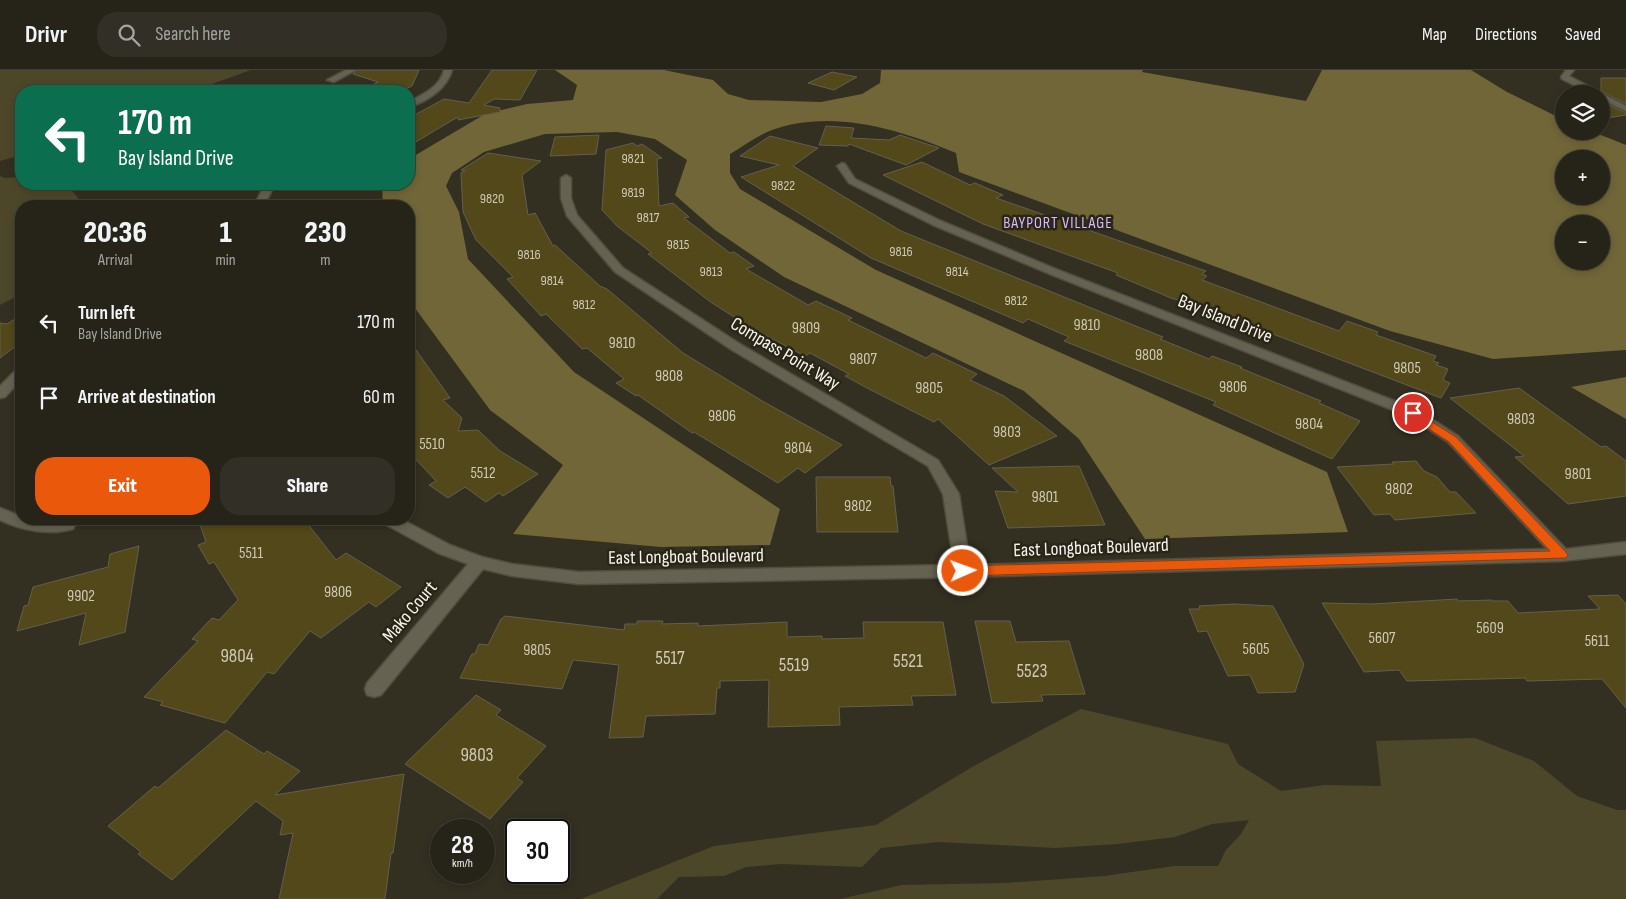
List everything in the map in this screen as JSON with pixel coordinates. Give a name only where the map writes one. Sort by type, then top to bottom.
[{"type":"street","points":[[331,80],[352,70]]},
{"type":"street","points":[[415,101],[441,85],[447,76],[448,70]]},
{"type":"street","points":[[1570,70],[1565,77],[1580,85]]},
{"type":"street","points":[[1610,100],[1626,108]]},
{"type":"street","name":"Bay Island Drive","points":[[842,166],[852,181],[937,223],[1054,272],[1413,413],[1453,439],[1562,555]]},
{"type":"street","name":"Compass Point Way","points":[[566,178],[566,198],[572,216],[620,270],[736,347],[933,463],[951,494],[963,571]]},
{"type":"street","points":[[0,394],[15,379]]},
{"type":"street","points":[[0,513],[15,520]]},
{"type":"street","points":[[24,525],[41,527],[67,525]]},
{"type":"street","name":"East Longboat Boulevard","points":[[399,525],[444,549],[479,562],[512,570],[579,578],[963,571],[1562,555],[1626,548]]},
{"type":"street","name":"Mako Court","points":[[374,689],[479,562]]},
{"type":"shaded area","points":[[0,70],[251,70],[209,85],[15,85],[15,157],[0,161]]},
{"type":"shaded area","points":[[555,70],[664,70],[713,80],[728,94],[749,100],[821,102],[862,94],[880,83],[881,70],[1143,70],[1142,72],[1306,101],[1322,70],[1471,70],[1507,92],[1555,116],[1555,140],[1610,139],[1626,145],[1626,350],[1493,359],[1390,331],[959,172],[956,153],[887,129],[839,121],[814,121],[790,125],[767,132],[730,154],[730,173],[740,189],[876,270],[1327,472],[1348,532],[1145,539],[1079,439],[1024,391],[784,277],[715,230],[675,195],[687,160],[655,139],[617,132],[545,134],[484,152],[452,173],[446,186],[459,212],[468,259],[574,372],[780,509],[770,545],[661,547],[513,534],[563,465],[490,410],[415,308],[415,200],[383,200],[382,190],[415,190],[415,155],[485,114],[527,104],[573,100],[577,85]]},
{"type":"shaded area","points":[[0,176],[5,178],[15,177],[15,190],[72,190],[79,200],[15,200],[15,297],[0,305]]},
{"type":"shaded area","points":[[1626,377],[1626,419],[1571,387]]},
{"type":"shaded area","points":[[1081,709],[1228,744],[1238,764],[1281,791],[1325,785],[1381,786],[1376,741],[1475,738],[1534,761],[1577,796],[1617,810],[1626,810],[1626,899],[840,899],[902,885],[1005,883],[1104,876],[1174,866],[1218,866],[1226,850],[1241,834],[1249,820],[1212,824],[1175,837],[1118,844],[1055,848],[939,842],[881,848],[862,867],[780,864],[746,867],[724,876],[679,877],[657,899],[581,899],[714,846],[876,825],[972,767]]},
{"type":"building","points":[[358,70],[419,70],[412,85],[372,85],[378,82],[353,74]]},
{"type":"building","points":[[492,70],[537,70],[520,100],[494,99],[484,105],[500,108],[500,112],[458,120],[459,118],[456,118],[415,142],[415,115],[444,99],[469,103]]},
{"type":"building","points":[[832,72],[857,77],[834,90],[808,83]]},
{"type":"building","points":[[1601,78],[1626,78],[1626,104],[1610,96],[1610,85],[1601,85]]},
{"type":"building","points":[[1610,105],[1626,113],[1626,115],[1610,118]]},
{"type":"building","points":[[826,126],[854,128],[851,138],[889,140],[900,135],[939,148],[906,165],[849,144],[848,146],[819,145]]},
{"type":"building","points":[[599,135],[596,154],[550,156],[555,137]]},
{"type":"building","points":[[770,136],[818,148],[793,166],[901,231],[1163,337],[1160,339],[1209,359],[1212,356],[1242,367],[1240,368],[1321,401],[1319,403],[1360,421],[1332,459],[1213,405],[1216,402],[1064,341],[1069,337],[1028,319],[1023,323],[871,258],[741,177],[779,165],[740,156]]},
{"type":"building","points":[[633,143],[637,146],[642,144],[662,158],[657,159],[659,206],[673,203],[689,217],[684,218],[730,253],[734,252],[754,266],[746,269],[808,305],[816,301],[852,318],[848,320],[926,358],[933,353],[977,374],[970,380],[1004,396],[1057,436],[989,465],[938,419],[934,422],[867,388],[845,376],[849,374],[810,353],[805,356],[750,327],[712,303],[648,254],[652,253],[617,226],[602,210],[606,150]]},
{"type":"building","points":[[488,153],[541,161],[522,175],[528,215],[535,213],[553,246],[555,245],[600,286],[607,289],[683,353],[764,402],[842,445],[805,473],[798,468],[778,483],[694,432],[692,433],[638,395],[636,396],[616,383],[624,379],[587,348],[582,349],[546,314],[541,316],[507,279],[513,277],[476,240],[463,212],[461,173],[465,171],[461,170]]},
{"type":"building","points":[[922,162],[970,185],[975,183],[1003,195],[996,198],[1206,271],[1202,274],[1207,276],[1202,280],[1339,331],[1347,321],[1378,332],[1376,335],[1436,356],[1433,361],[1439,363],[1436,365],[1448,369],[1443,380],[1450,383],[1441,398],[1202,307],[1171,298],[1116,275],[1118,273],[983,224],[883,175]]},
{"type":"building","points":[[15,319],[15,347],[0,358],[0,323],[7,324]]},
{"type":"building","points":[[415,348],[450,398],[443,400],[462,418],[458,431],[478,430],[500,451],[538,474],[503,496],[499,493],[486,502],[465,487],[448,498],[429,485],[436,481],[415,458]]},
{"type":"building","points":[[1519,388],[1601,447],[1606,446],[1626,461],[1626,496],[1568,504],[1515,457],[1524,456],[1450,398]]},
{"type":"building","points":[[1416,461],[1424,471],[1437,477],[1450,492],[1456,492],[1476,513],[1395,520],[1390,514],[1374,515],[1337,467]]},
{"type":"building","points":[[1079,466],[1105,525],[1008,528],[995,491],[1018,492],[992,468]]},
{"type":"building","points":[[816,477],[890,477],[891,486],[893,486],[898,532],[817,532]]},
{"type":"building","points":[[200,525],[309,525],[336,560],[346,553],[401,587],[376,607],[369,602],[321,638],[310,631],[274,674],[267,672],[225,723],[160,705],[163,702],[144,697],[198,641],[192,639],[212,618],[219,620],[238,600],[214,562],[209,564],[198,545],[206,542]]},
{"type":"building","points":[[139,546],[125,632],[79,645],[86,613],[17,631],[24,606],[28,605],[33,587],[108,567],[110,554]]},
{"type":"building","points":[[1618,595],[1626,604],[1626,708],[1602,679],[1527,681],[1525,678],[1407,681],[1399,670],[1364,672],[1322,603],[1372,604],[1457,599],[1458,601],[1492,600],[1508,601],[1518,613],[1600,609],[1588,596]]},
{"type":"building","points":[[1234,604],[1273,606],[1304,664],[1295,692],[1258,693],[1250,675],[1228,676],[1207,631],[1198,632],[1189,609],[1200,609],[1199,606]]},
{"type":"building","points":[[505,616],[624,630],[625,624],[637,624],[637,621],[663,621],[662,624],[698,623],[698,626],[787,622],[787,637],[822,636],[822,639],[864,638],[863,622],[943,622],[956,695],[911,696],[913,705],[839,707],[840,725],[768,727],[769,680],[720,681],[720,688],[717,688],[715,714],[646,716],[643,737],[609,738],[619,665],[573,660],[562,689],[460,678],[479,644],[488,645],[501,619]]},
{"type":"building","points":[[975,621],[1010,621],[1016,642],[1069,641],[1085,694],[1041,695],[1043,701],[992,703]]},
{"type":"building","points":[[476,695],[501,710],[496,715],[546,746],[517,778],[523,782],[490,819],[405,764]]},
{"type":"building","points":[[226,730],[264,754],[267,751],[300,771],[275,795],[404,774],[385,899],[279,899],[293,833],[280,835],[283,821],[256,801],[172,880],[138,854],[141,852],[108,826],[155,786],[158,788]]},
{"type":"district","name":"BAYPORT VILLAGE","points":[[1058,223]]},
{"type":"route","points":[[963,571],[1562,555],[1453,439],[1413,413]]}]
